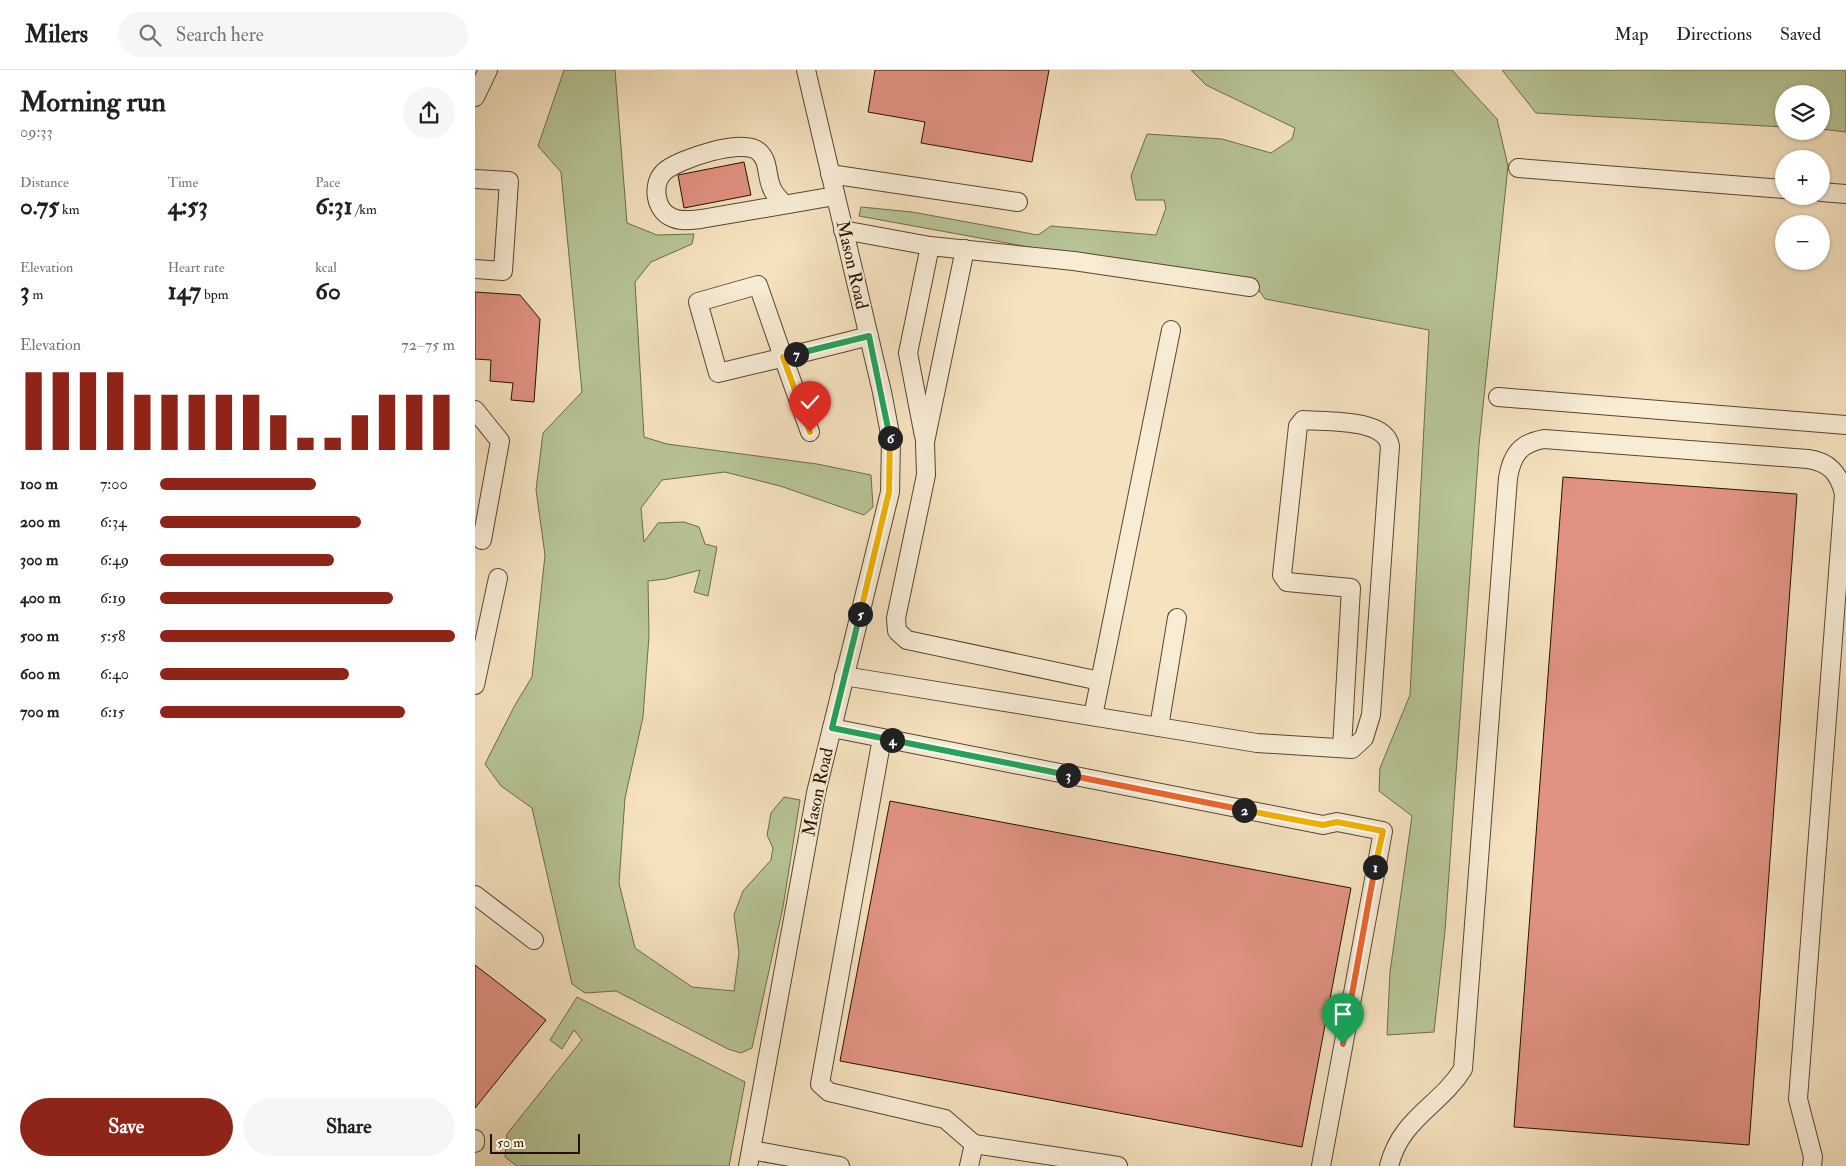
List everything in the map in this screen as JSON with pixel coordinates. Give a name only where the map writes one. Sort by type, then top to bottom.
[{"type":"street","points":[[475,98],[488,70]]},
{"type":"street","name":"Mason Road","points":[[750,1158],[815,793],[889,492],[891,439],[869,336],[806,70]]},
{"type":"street","points":[[784,204],[775,195],[770,184],[767,163],[759,151],[751,146],[729,147],[683,161],[663,172],[656,197],[660,208],[669,217],[680,220],[701,219],[835,196]]},
{"type":"street","points":[[1518,168],[1775,188]]},
{"type":"street","points":[[830,174],[1018,202]]},
{"type":"street","points":[[475,179],[509,181],[503,271],[475,269]]},
{"type":"street","points":[[1830,193],[1846,194]]},
{"type":"street","points":[[843,230],[930,246],[1075,260],[1249,286]]},
{"type":"street","points":[[930,246],[908,353],[925,442],[926,475],[897,618],[897,631],[907,640],[1100,681]]},
{"type":"street","points":[[925,442],[965,249]]},
{"type":"street","points":[[810,432],[783,357],[758,285],[699,302],[719,373],[783,357],[869,336]]},
{"type":"street","points":[[1093,716],[1171,330]]},
{"type":"street","points":[[1498,398],[1846,425]]},
{"type":"street","points":[[475,410],[500,441],[482,540]]},
{"type":"street","points":[[844,676],[1257,743],[1352,749],[1363,738],[1371,715],[1390,446],[1386,436],[1371,426],[1303,420],[1298,426],[1282,575],[1287,582],[1351,588],[1342,748]]},
{"type":"street","points":[[1389,1166],[1392,1153],[1411,1122],[1456,1080],[1463,1069],[1508,478],[1511,462],[1519,449],[1531,441],[1544,439],[1808,459],[1822,461],[1832,468],[1841,480],[1843,494],[1798,1099],[1813,1157],[1812,1166]]},
{"type":"street","points":[[475,685],[497,578]]},
{"type":"street","points":[[1159,727],[1177,618]]},
{"type":"street","points":[[832,728],[1323,825],[1337,822],[1383,831],[1321,1166]]},
{"type":"street","points":[[882,738],[820,1084],[829,1092],[945,1119],[974,1144],[1079,1163],[1118,1166]]},
{"type":"street","points":[[475,895],[534,940]]},
{"type":"street","points":[[969,1166],[974,1144]]},
{"type":"street","points":[[750,1158],[840,1166]]},
{"type":"green space","points":[[564,70],[615,70],[627,223],[657,235],[694,234],[692,244],[651,262],[635,282],[644,437],[667,444],[817,464],[871,475],[873,507],[864,515],[780,486],[725,472],[662,480],[641,508],[644,542],[658,523],[684,522],[699,527],[705,544],[717,547],[708,596],[694,592],[700,570],[666,579],[648,581],[649,636],[643,717],[625,798],[619,883],[635,948],[692,987],[734,991],[739,953],[734,915],[743,891],[771,860],[773,848],[767,835],[771,813],[784,797],[800,800],[783,907],[752,1048],[741,1053],[728,1049],[616,991],[585,993],[572,984],[532,808],[501,786],[485,764],[515,705],[532,677],[545,555],[536,490],[543,433],[582,392],[561,172],[538,146]]},
{"type":"green space","points":[[1191,70],[1452,70],[1497,119],[1508,166],[1479,445],[1445,931],[1434,1032],[1387,1035],[1390,972],[1412,816],[1379,791],[1380,768],[1410,695],[1429,330],[1265,299],[1251,279],[1029,247],[859,216],[861,207],[912,212],[1038,235],[1051,226],[1156,235],[1166,208],[1164,200],[1136,200],[1131,176],[1147,134],[1222,139],[1271,153],[1292,139],[1295,128],[1206,85]]},
{"type":"green space","points":[[1502,70],[1846,70],[1846,132],[1830,130],[1830,85],[1775,85],[1775,126],[1536,113]]},
{"type":"green space","points":[[577,997],[745,1082],[729,1166],[517,1166],[505,1157],[507,1134],[582,1040],[574,1030],[562,1049],[550,1040]]},
{"type":"building","points":[[875,70],[1049,70],[1032,162],[921,143],[925,122],[868,112]]},
{"type":"building","points":[[744,162],[751,195],[684,208],[678,175]]},
{"type":"building","points":[[475,292],[520,295],[540,319],[534,402],[511,400],[513,383],[490,381],[491,360],[475,359]]},
{"type":"building","points":[[1563,477],[1797,494],[1749,1145],[1514,1127]]},
{"type":"building","points":[[890,801],[1351,888],[1302,1147],[840,1061]]},
{"type":"building","points":[[475,965],[546,1020],[475,1108]]},
{"type":"route","points":[[810,432],[783,357],[869,336],[891,439],[889,492],[832,728],[1323,825],[1337,822],[1383,831],[1343,1044]]}]
